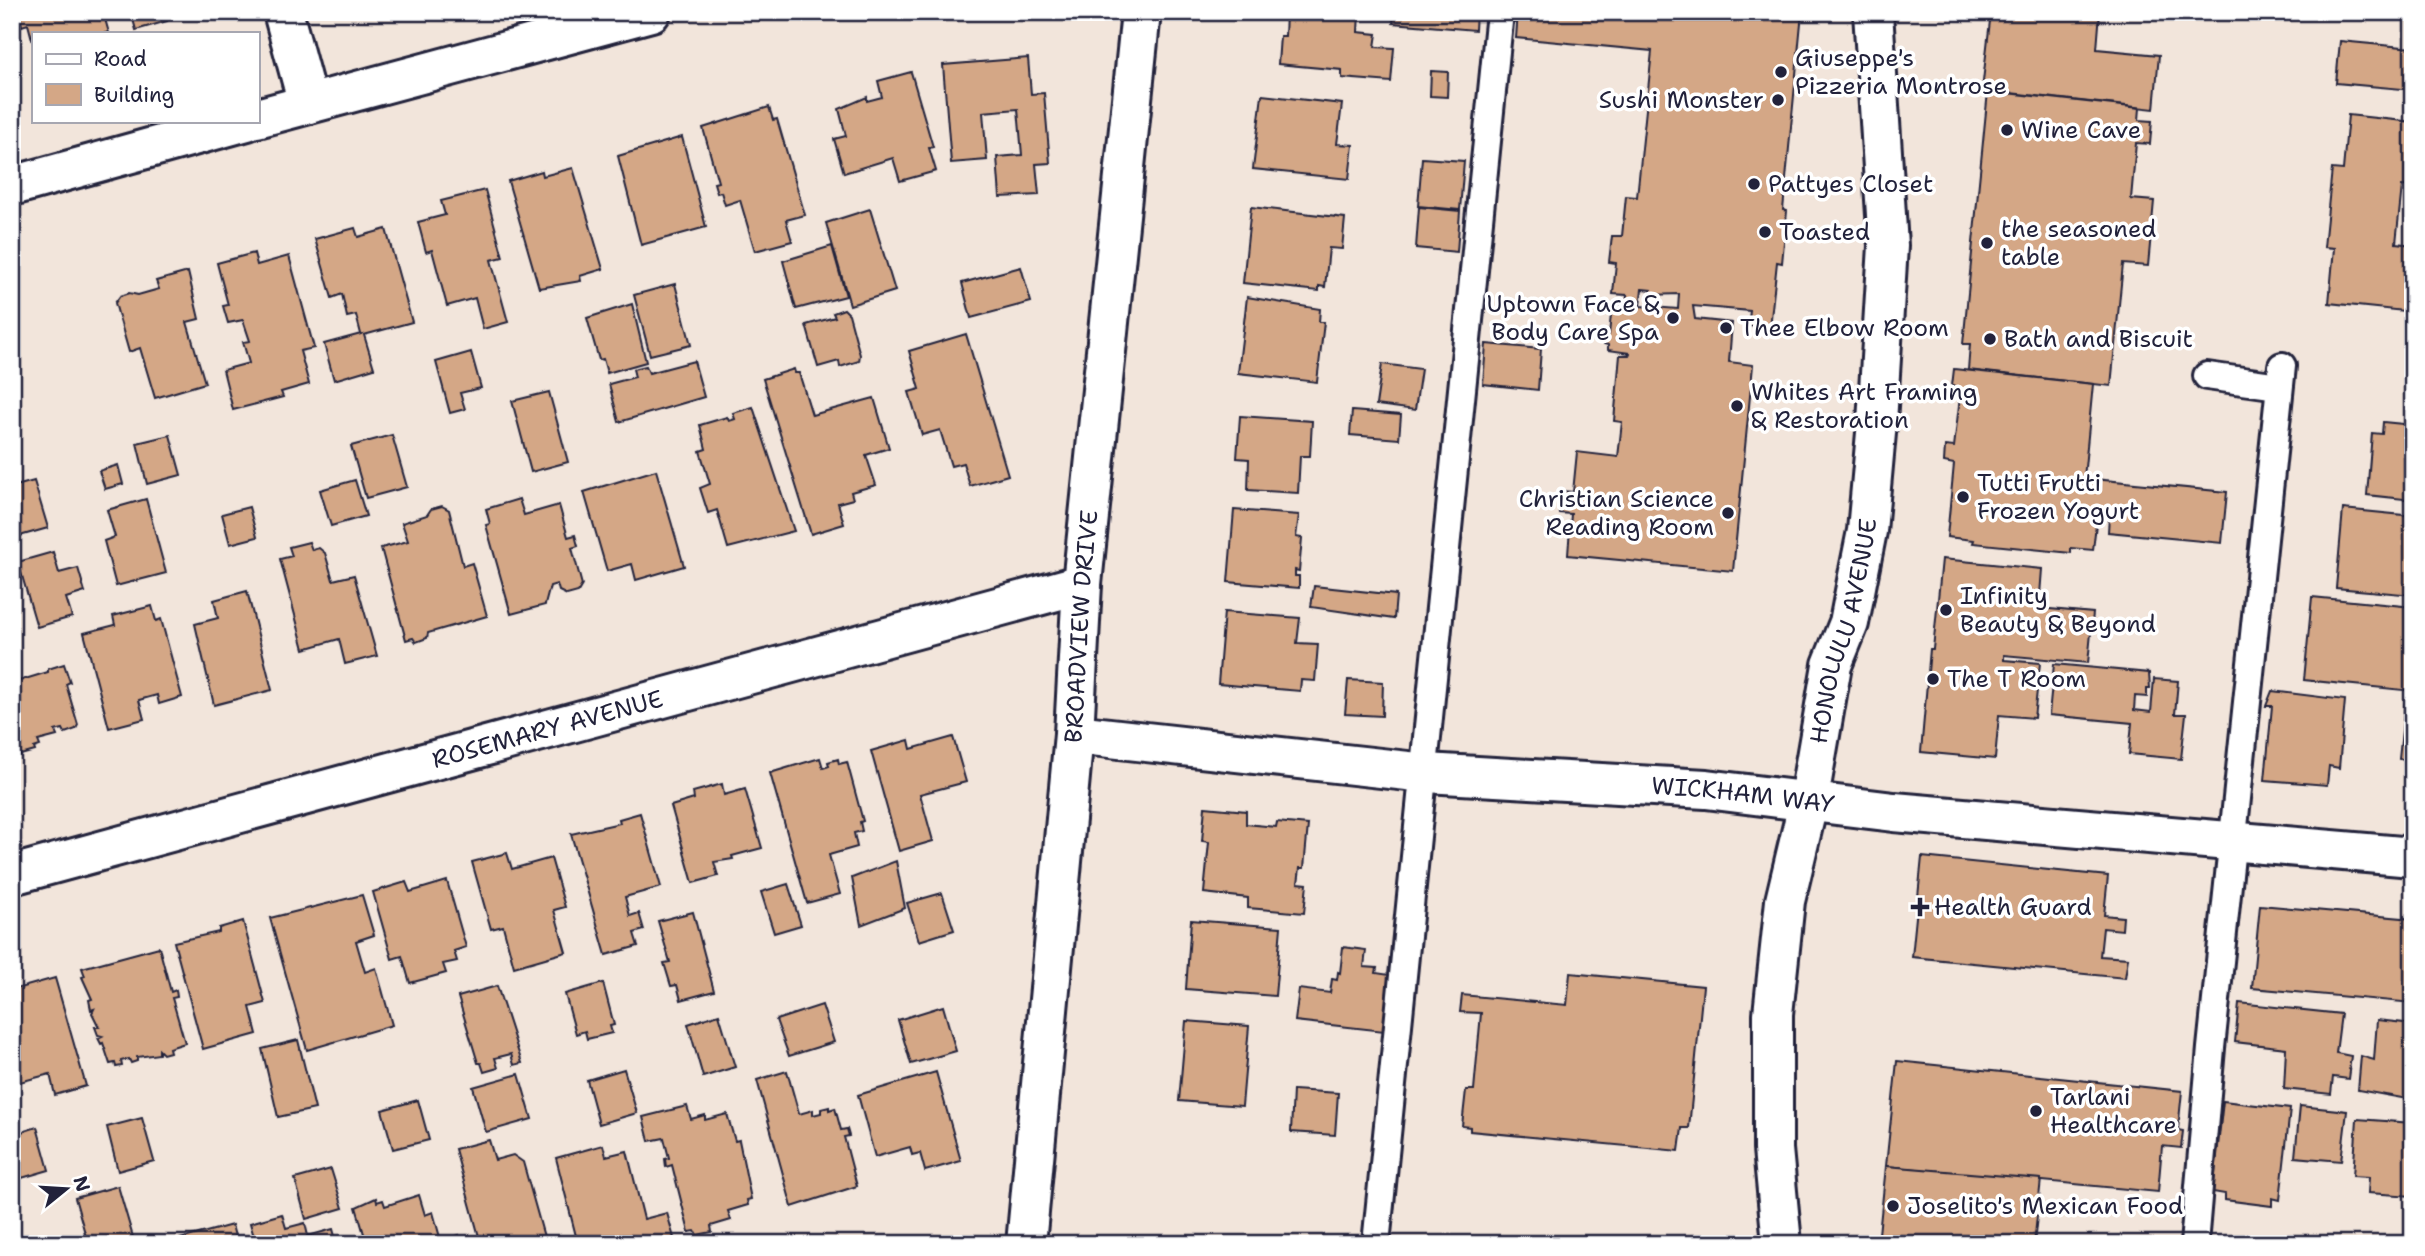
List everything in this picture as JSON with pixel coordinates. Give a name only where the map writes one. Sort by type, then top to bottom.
[{"type":"street","points":[[283,12],[308,104]]},
{"type":"street","points":[[259,117],[651,12]]},
{"type":"street","name":"BROADVIEW DRIVE","points":[[1026,1244],[1074,734],[1082,584],[1141,12]]},
{"type":"street","name":"HONOLULU AVENUE","points":[[1782,1244],[1773,1149],[1773,1014],[1785,901],[1808,804],[1832,665],[1849,623],[1867,531],[1877,422],[1888,246],[1873,12]]},
{"type":"street","points":[[12,186],[243,122]]},
{"type":"street","name":"ROSEMARY AVENUE","points":[[12,875],[1082,584]]},
{"type":"street","name":"WICKHAM WAY","points":[[1074,734],[1426,773],[1706,789],[1808,804],[2413,857]]},
{"type":"lane","points":[[1376,1244],[1426,773],[1500,12]]},
{"type":"lane","points":[[2194,1244],[2232,841],[2281,376],[2207,376]]},
{"type":"building","points":[[18,12],[103,12],[109,32],[32,32],[32,39],[28,24],[22,26]]},
{"type":"building","points":[[131,12],[177,14],[166,17],[167,21],[136,30]]},
{"type":"building","points":[[1270,12],[1359,12],[1358,32],[1377,34],[1375,47],[1394,48],[1391,82],[1342,78],[1342,70],[1278,64],[1280,36],[1285,36],[1286,14]]},
{"type":"building","points":[[1394,12],[1476,12],[1475,30],[1393,23]]},
{"type":"building","points":[[1518,12],[1802,12],[1783,210],[1787,211],[1782,263],[1777,262],[1770,328],[1748,326],[1750,311],[1693,306],[1695,319],[1732,323],[1729,362],[1753,365],[1733,571],[1568,555],[1571,514],[1559,513],[1562,491],[1573,492],[1577,452],[1618,457],[1622,422],[1614,421],[1620,355],[1630,353],[1608,350],[1608,345],[1604,344],[1605,335],[1609,335],[1612,304],[1626,306],[1627,295],[1613,294],[1616,263],[1609,262],[1612,236],[1622,236],[1626,196],[1637,197],[1652,51],[1516,38]],"holes":[[[1642,289],[1651,290],[1651,295],[1679,294],[1678,309],[1640,306]]]},
{"type":"building","points":[[1991,12],[2100,12],[2097,49],[2159,55],[2154,109],[1982,90]]},
{"type":"building","points":[[2340,41],[2413,48],[2413,90],[2336,83]]},
{"type":"building","points":[[1028,58],[1031,94],[1044,93],[1050,163],[1036,164],[1039,195],[1000,197],[997,157],[1022,155],[1018,109],[983,112],[987,160],[951,163],[943,65]]},
{"type":"building","points":[[1431,71],[1448,72],[1447,97],[1430,96]]},
{"type":"building","points":[[911,72],[933,147],[929,148],[936,171],[900,181],[893,158],[844,173],[834,139],[846,136],[839,109],[867,97],[867,101],[882,97],[878,81]]},
{"type":"building","points":[[1988,91],[2140,108],[2139,120],[2152,121],[2150,144],[2136,143],[2131,199],[2154,201],[2148,266],[2123,264],[2111,386],[1968,370],[1970,344],[1963,344]]},
{"type":"building","points":[[1262,95],[1342,104],[1337,144],[1353,145],[1349,179],[1253,169]]},
{"type":"building","points":[[769,107],[773,120],[777,119],[805,215],[786,220],[792,241],[755,251],[740,200],[725,205],[721,192],[717,193],[714,183],[718,182],[703,128]]},
{"type":"building","points":[[2348,115],[2413,122],[2413,187],[2402,186],[2396,243],[2413,245],[2413,312],[2329,303],[2334,248],[2324,247],[2332,169],[2343,170]]},
{"type":"building","points":[[682,137],[706,227],[641,245],[618,156]]},
{"type":"building","points":[[1422,158],[1464,161],[1460,210],[1418,206]]},
{"type":"building","points":[[573,168],[603,269],[580,276],[581,281],[539,288],[508,181],[542,171],[543,176]]},
{"type":"building","points":[[485,190],[503,257],[491,260],[508,322],[483,329],[475,298],[447,306],[432,250],[426,252],[418,222],[445,215],[441,201]]},
{"type":"building","points":[[1251,207],[1345,218],[1342,249],[1329,248],[1325,287],[1319,286],[1319,291],[1243,283]]},
{"type":"building","points":[[1419,207],[1460,211],[1457,252],[1416,248]]},
{"type":"building","points":[[870,209],[895,291],[850,305],[826,223]]},
{"type":"building","points":[[355,228],[358,237],[386,229],[412,322],[364,335],[374,368],[334,380],[324,344],[361,334],[356,315],[347,317],[342,294],[332,298],[315,239]]},
{"type":"building","points":[[832,246],[846,296],[796,309],[783,261]]},
{"type":"building","points":[[254,253],[257,265],[289,256],[314,348],[300,351],[309,384],[281,392],[283,397],[233,410],[223,370],[249,363],[243,342],[250,341],[243,320],[228,323],[223,306],[228,305],[217,263]]},
{"type":"building","points":[[1021,267],[1031,302],[971,318],[962,283]]},
{"type":"building","points":[[188,272],[199,319],[187,322],[205,383],[155,398],[140,348],[129,352],[115,303],[120,296],[129,293],[138,295],[159,289],[156,281]]},
{"type":"building","points":[[675,284],[691,345],[650,355],[634,295]]},
{"type":"building","points":[[1247,297],[1320,309],[1319,322],[1324,322],[1317,382],[1238,373]]},
{"type":"building","points":[[632,304],[646,362],[607,373],[603,359],[599,360],[587,318]]},
{"type":"building","points":[[844,309],[849,314],[860,355],[859,361],[840,367],[839,361],[818,367],[806,325],[835,317],[833,313]]},
{"type":"building","points":[[966,334],[1008,475],[970,486],[963,463],[951,466],[940,430],[922,435],[909,392],[920,389],[909,351]]},
{"type":"building","points":[[1486,344],[1541,349],[1538,390],[1483,384]]},
{"type":"building","points":[[471,352],[481,388],[460,393],[465,409],[450,413],[436,362]]},
{"type":"building","points":[[694,361],[704,397],[619,422],[609,384],[635,377],[633,369],[646,366],[649,373]]},
{"type":"building","points":[[1382,364],[1421,369],[1415,410],[1376,405]]},
{"type":"building","points":[[794,369],[795,373],[799,373],[812,415],[874,398],[889,448],[866,455],[876,485],[851,492],[853,499],[838,503],[844,524],[811,534],[763,379]]},
{"type":"building","points":[[1954,369],[2093,384],[2084,478],[2227,492],[2222,543],[2108,532],[2109,516],[2097,515],[2093,550],[2071,548],[2071,553],[1973,543],[1974,540],[1947,537],[1954,464],[1944,462],[1945,446],[1954,447],[1961,388],[1952,386]]},
{"type":"building","points":[[549,392],[568,462],[531,472],[512,401]]},
{"type":"building","points":[[753,407],[794,531],[728,548],[717,510],[708,513],[700,488],[710,484],[700,451],[706,449],[700,425],[727,417],[729,421],[735,419],[733,413]]},
{"type":"building","points":[[1352,411],[1401,415],[1399,439],[1350,435]]},
{"type":"building","points":[[1240,416],[1312,421],[1310,456],[1300,456],[1298,493],[1248,490],[1249,459],[1237,458]]},
{"type":"building","points":[[2383,422],[2413,425],[2413,500],[2367,495],[2372,433],[2382,434]]},
{"type":"building","points":[[170,435],[181,475],[147,484],[137,443]]},
{"type":"building","points":[[392,435],[407,487],[366,498],[351,446]]},
{"type":"building","points":[[118,465],[123,484],[105,489],[99,471]]},
{"type":"building","points":[[656,470],[684,566],[636,580],[632,564],[607,571],[584,492]]},
{"type":"building","points":[[355,480],[366,516],[331,526],[320,490]]},
{"type":"building","points":[[34,481],[48,528],[16,537],[12,529],[12,487]]},
{"type":"building","points":[[146,499],[166,573],[116,586],[104,541],[115,537],[107,510]]},
{"type":"building","points":[[519,499],[524,515],[559,505],[568,537],[575,535],[578,546],[572,548],[582,585],[578,592],[567,595],[559,591],[557,584],[550,586],[545,605],[511,614],[486,525],[490,524],[486,509]]},
{"type":"building","points":[[442,506],[449,510],[463,566],[472,563],[487,616],[428,633],[427,638],[416,642],[413,638],[406,640],[381,548],[408,541],[402,523],[427,515],[431,509]]},
{"type":"building","points":[[249,507],[257,537],[230,544],[222,514]]},
{"type":"building","points":[[2343,509],[2413,516],[2413,595],[2336,588]]},
{"type":"building","points":[[1234,510],[1299,515],[1296,537],[1302,538],[1299,571],[1295,570],[1295,576],[1299,576],[1299,588],[1228,582]]},
{"type":"building","points":[[309,542],[312,550],[319,548],[325,553],[333,580],[354,575],[377,656],[345,664],[339,639],[304,649],[280,559],[292,556],[289,547]]},
{"type":"building","points":[[53,552],[59,573],[78,568],[85,592],[66,598],[72,617],[37,627],[18,562]]},
{"type":"building","name":"The T Room","points":[[1942,559],[2042,569],[2039,608],[2093,613],[2088,663],[2004,655],[2004,660],[2040,663],[2034,718],[1999,715],[1995,759],[1921,752],[1930,649],[1933,649]]},
{"type":"building","points":[[1314,586],[1396,595],[1394,619],[1311,607]]},
{"type":"building","points":[[247,591],[272,690],[214,705],[195,624],[218,618],[214,600]]},
{"type":"building","points":[[2312,597],[2413,607],[2413,691],[2304,680]]},
{"type":"building","points":[[152,606],[156,621],[161,619],[182,697],[159,704],[157,695],[139,700],[144,719],[109,728],[84,633],[115,625],[113,616]]},
{"type":"building","points":[[1224,612],[1300,618],[1297,643],[1318,644],[1315,681],[1301,680],[1300,691],[1218,684]]},
{"type":"building","points":[[64,664],[70,682],[66,684],[78,725],[76,729],[65,733],[63,729],[55,731],[57,736],[38,741],[40,746],[34,748],[35,751],[17,756],[17,752],[12,753],[12,683]]},
{"type":"building","points":[[2054,664],[2149,673],[2150,689],[2147,689],[2147,697],[2135,696],[2134,710],[2151,712],[2154,679],[2178,681],[2175,714],[2186,714],[2181,759],[2129,754],[2132,723],[2049,715]]},
{"type":"building","points":[[1348,680],[1383,682],[1382,716],[1345,714]]},
{"type":"building","points":[[2272,691],[2345,700],[2339,768],[2329,766],[2327,785],[2265,780],[2272,706],[2266,706]]},
{"type":"building","points":[[2405,703],[2413,703],[2413,761],[2399,759]]},
{"type":"building","points":[[953,737],[966,782],[920,794],[933,841],[899,851],[871,751],[909,740],[911,749]]},
{"type":"building","points":[[820,758],[823,768],[829,766],[828,762],[838,759],[839,764],[847,762],[863,821],[860,822],[862,831],[854,833],[857,847],[829,855],[840,894],[807,903],[770,773]]},
{"type":"building","points":[[722,784],[724,795],[745,789],[762,848],[732,856],[733,859],[714,862],[718,876],[693,883],[671,806],[694,799],[693,792]]},
{"type":"building","points":[[1205,807],[1246,811],[1246,824],[1276,827],[1277,822],[1308,825],[1304,868],[1300,868],[1298,883],[1307,884],[1304,913],[1248,908],[1248,898],[1204,893],[1209,842],[1202,841]]},
{"type":"building","points":[[640,813],[661,887],[625,897],[630,916],[639,913],[644,930],[634,933],[638,946],[606,955],[571,834],[620,823],[619,819]]},
{"type":"building","points":[[507,853],[512,869],[551,858],[565,907],[554,910],[566,952],[514,967],[503,926],[491,929],[472,862]]},
{"type":"building","points":[[1922,857],[2108,876],[2104,915],[2123,917],[2122,930],[2103,928],[2100,956],[2128,958],[2125,978],[1912,957]]},
{"type":"building","points":[[896,861],[905,908],[861,925],[852,878]]},
{"type":"building","points":[[447,881],[466,947],[454,951],[457,961],[443,964],[446,973],[410,983],[402,956],[392,959],[373,892],[406,882],[410,892]]},
{"type":"building","points":[[788,884],[801,925],[774,933],[761,892]]},
{"type":"building","points":[[942,893],[954,930],[919,941],[907,903]]},
{"type":"building","points":[[362,895],[374,935],[356,941],[365,972],[376,968],[392,1025],[307,1050],[270,918]]},
{"type":"building","points":[[2260,905],[2413,919],[2413,1003],[2252,988]]},
{"type":"building","points":[[693,912],[714,991],[681,1000],[677,985],[671,986],[664,963],[670,962],[658,921]]},
{"type":"building","points":[[1191,920],[1281,927],[1275,996],[1186,989]]},
{"type":"building","points":[[243,921],[265,1003],[250,1007],[257,1034],[203,1049],[174,942],[219,932],[219,928]]},
{"type":"building","points":[[159,947],[171,992],[176,990],[177,997],[172,998],[185,1043],[169,1048],[170,1052],[163,1054],[159,1050],[159,1054],[137,1057],[137,1061],[131,1063],[129,1059],[121,1061],[122,1066],[116,1067],[115,1063],[110,1064],[103,1043],[101,1044],[98,1038],[102,1036],[98,1035],[95,1027],[99,1027],[92,1013],[94,1009],[91,1010],[89,1000],[92,999],[82,977],[85,976],[82,968]]},
{"type":"building","points":[[1343,947],[1366,950],[1364,967],[1377,968],[1376,973],[1390,975],[1384,1031],[1295,1021],[1299,989],[1330,993],[1332,979],[1337,980],[1338,972],[1340,973]]},
{"type":"building","points":[[1570,973],[1703,986],[1689,1128],[1682,1128],[1679,1151],[1470,1131],[1470,1127],[1462,1126],[1466,1090],[1474,1090],[1481,1013],[1460,1012],[1462,995],[1567,1005]]},
{"type":"building","points":[[55,978],[86,1086],[55,1095],[50,1074],[12,1084],[12,990]]},
{"type":"building","points":[[603,983],[614,1025],[610,1026],[612,1033],[587,1039],[585,1031],[576,1034],[565,994]]},
{"type":"building","points":[[497,986],[522,1063],[514,1065],[511,1054],[495,1058],[498,1068],[484,1072],[481,1063],[478,1063],[458,997]]},
{"type":"building","points":[[2239,1003],[2341,1014],[2336,1053],[2351,1056],[2348,1079],[2333,1077],[2331,1094],[2284,1089],[2286,1048],[2235,1042]]},
{"type":"building","points":[[822,1005],[834,1042],[789,1056],[776,1020]]},
{"type":"building","points":[[943,1006],[956,1051],[911,1064],[898,1020]]},
{"type":"building","points":[[719,1014],[735,1067],[703,1077],[688,1024]]},
{"type":"building","points":[[2377,1020],[2413,1024],[2413,1100],[2358,1090],[2361,1056],[2374,1060]]},
{"type":"building","points":[[1186,1021],[1249,1026],[1242,1106],[1179,1101]]},
{"type":"building","points":[[298,1040],[315,1109],[278,1117],[262,1049]]},
{"type":"building","name":"Tarlani Healthcare","points":[[1897,1061],[2182,1091],[2178,1130],[2183,1131],[2181,1148],[2162,1146],[2158,1192],[1886,1166]]},
{"type":"building","points":[[624,1069],[637,1113],[599,1124],[587,1080]]},
{"type":"building","points":[[787,1071],[799,1114],[813,1110],[813,1115],[821,1113],[821,1109],[835,1108],[841,1130],[847,1129],[849,1136],[844,1137],[857,1186],[792,1207],[757,1080]]},
{"type":"building","points":[[936,1072],[961,1161],[925,1171],[920,1153],[912,1155],[910,1147],[875,1157],[858,1095]]},
{"type":"building","points":[[519,1074],[532,1119],[486,1132],[473,1087]]},
{"type":"building","points":[[1293,1090],[1338,1093],[1335,1135],[1291,1132]]},
{"type":"building","points":[[418,1100],[429,1140],[393,1149],[382,1110]]},
{"type":"building","points":[[2223,1101],[2290,1109],[2280,1200],[2272,1198],[2272,1206],[2225,1200],[2225,1194],[2213,1192]]},
{"type":"building","points":[[687,1106],[691,1119],[705,1115],[705,1120],[727,1114],[735,1141],[739,1140],[751,1199],[747,1200],[748,1205],[728,1211],[731,1220],[711,1226],[712,1232],[697,1235],[695,1231],[689,1232],[672,1165],[666,1167],[665,1159],[669,1158],[664,1138],[649,1141],[643,1117]]},
{"type":"building","points":[[2300,1106],[2347,1111],[2341,1161],[2295,1157]]},
{"type":"building","points":[[142,1118],[154,1161],[118,1171],[107,1127]]},
{"type":"building","points":[[2357,1119],[2413,1123],[2413,1196],[2368,1193],[2369,1177],[2353,1176]]},
{"type":"building","points":[[37,1127],[49,1170],[15,1180],[12,1135]]},
{"type":"building","points":[[489,1140],[495,1160],[513,1155],[523,1162],[546,1244],[481,1244],[455,1149]]},
{"type":"building","points":[[603,1145],[606,1156],[627,1151],[644,1219],[667,1213],[674,1238],[650,1244],[578,1244],[556,1158]]},
{"type":"building","points":[[1886,1166],[2041,1179],[2034,1244],[1878,1244]]},
{"type":"building","points":[[331,1169],[343,1208],[306,1219],[295,1179]]},
{"type":"building","points":[[118,1186],[135,1244],[88,1244],[75,1198]]},
{"type":"building","points":[[419,1195],[425,1215],[433,1212],[441,1241],[459,1235],[462,1244],[367,1244],[356,1207],[376,1198],[377,1202],[383,1200],[385,1206]]},
{"type":"building","points":[[282,1214],[286,1228],[305,1223],[308,1236],[333,1229],[337,1244],[256,1244],[250,1223]]},
{"type":"building","points":[[232,1225],[237,1244],[181,1244],[180,1239]]},
{"type":"place","name":"Giuseppe's Pizzeria Montrose","points":[[1781,72]]},
{"type":"place","name":"Sushi Monster","points":[[1778,100]]},
{"type":"place","name":"Wine Cave","points":[[2007,130]]},
{"type":"place","name":"Pattyes Closet","points":[[1754,184]]},
{"type":"place","name":"Toasted","points":[[1765,232]]},
{"type":"place","name":"the seasoned table","points":[[1987,243]]},
{"type":"place","name":"Uptown Face & Body Care Spa","points":[[1673,318]]},
{"type":"place","name":"Thee Elbow Room","points":[[1726,328]]},
{"type":"place","name":"Bath and Biscuit","points":[[1990,339]]},
{"type":"place","name":"Whites Art Framing & Restoration","points":[[1737,406]]},
{"type":"place","name":"Tutti Frutti Frozen Yogurt","points":[[1963,497]]},
{"type":"place","name":"Christian Science Reading Room","points":[[1728,513]]},
{"type":"place","name":"Infinity Beauty & Beyond","points":[[1946,610]]},
{"type":"place","name":"The T Room","points":[[1933,679]]},
{"type":"place","name":"Health Guard","points":[[1920,907]]},
{"type":"place","name":"Tarlani Healthcare","points":[[2036,1111]]},
{"type":"place","name":"Joselito's Mexican Food","points":[[1893,1206]]}]
